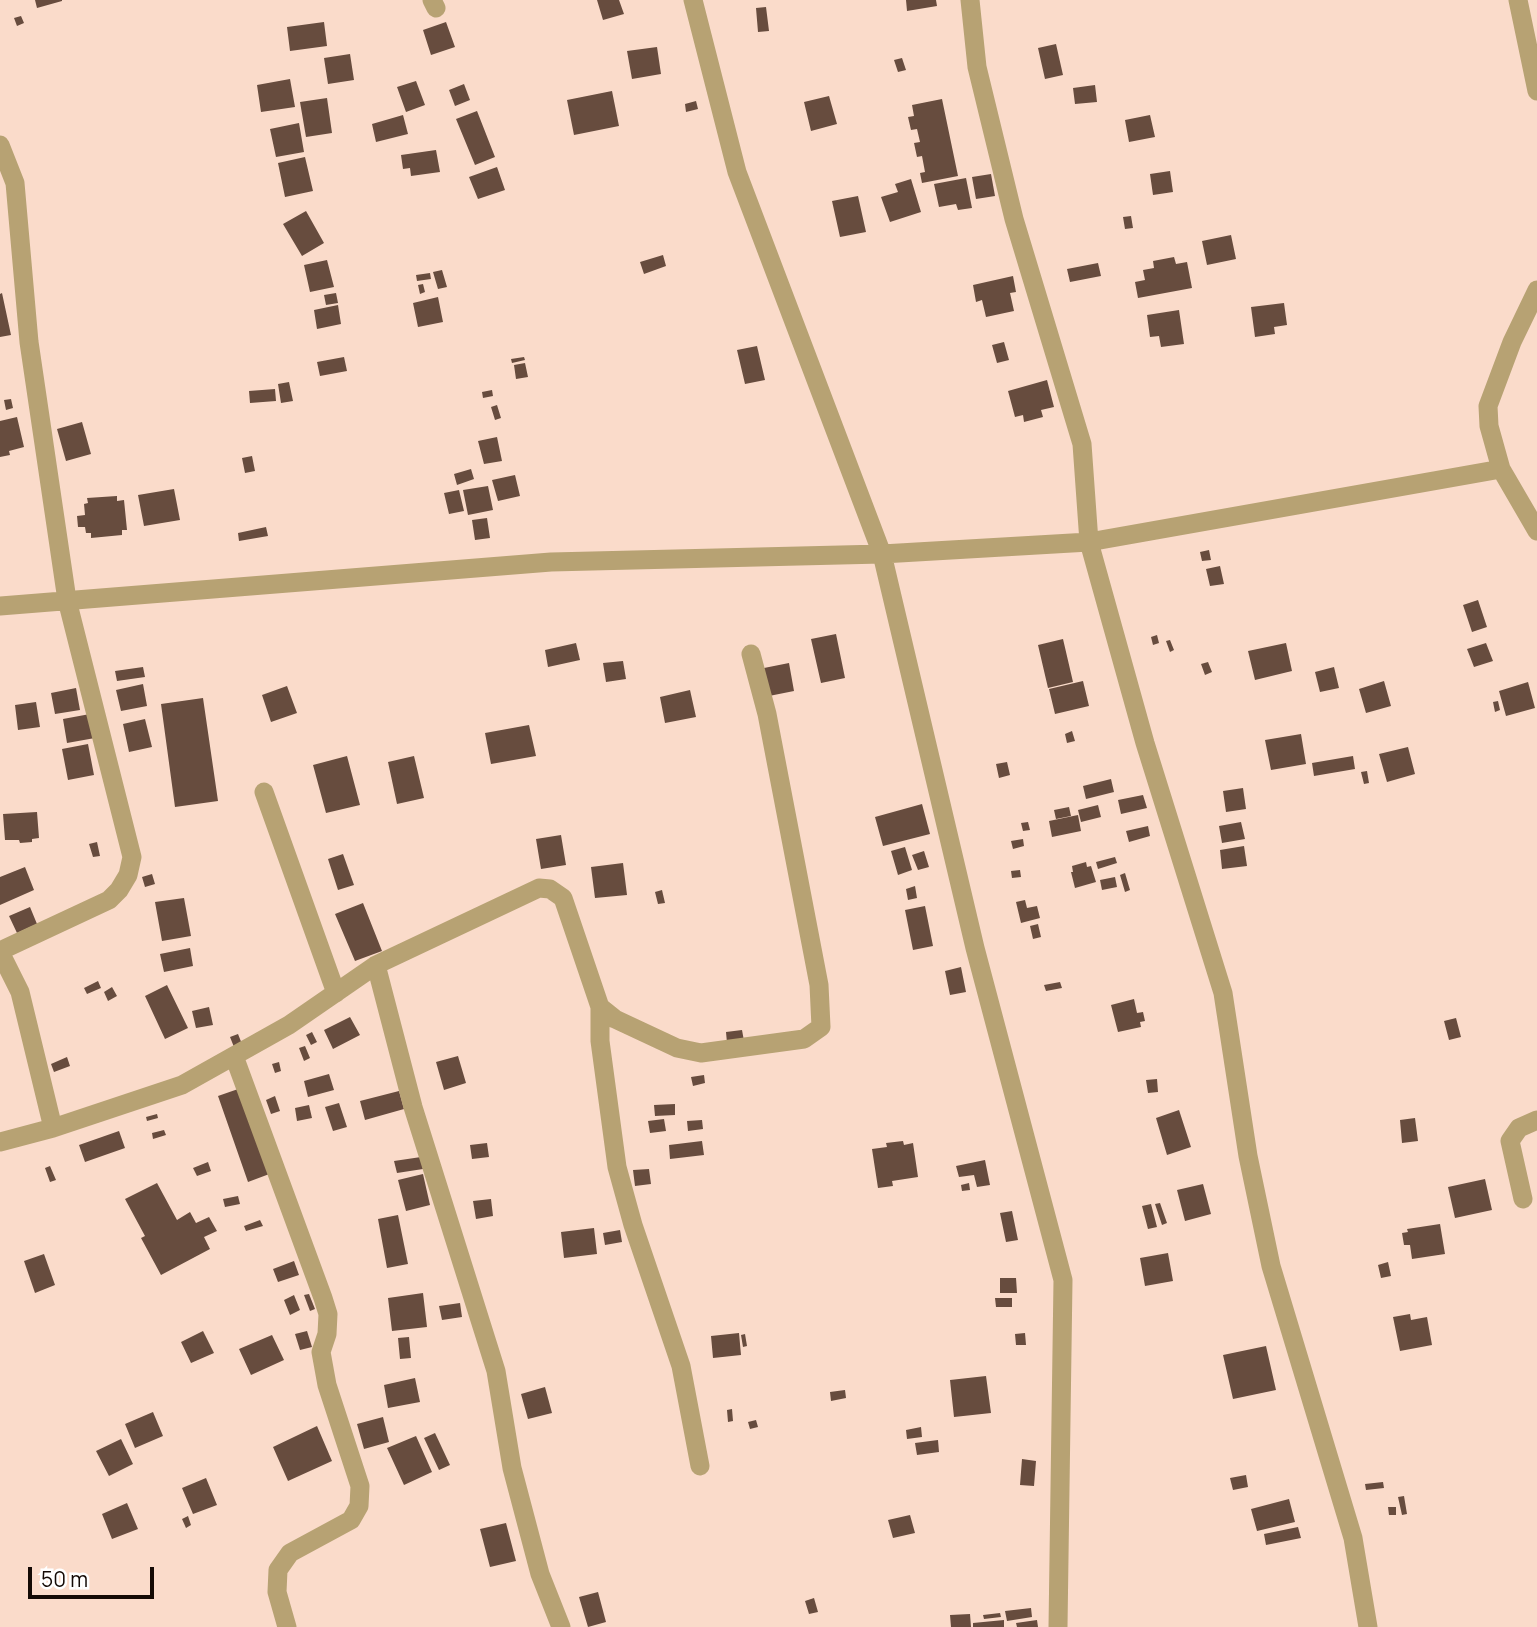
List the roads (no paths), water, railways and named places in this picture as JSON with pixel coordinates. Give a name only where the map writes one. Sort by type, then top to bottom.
[{"type":"street","points":[[693,0],[737,172],[882,554],[975,948],[1063,1280],[1058,1627]]},
{"type":"street","points":[[970,0],[977,66],[1014,219],[1082,444],[1089,542],[1145,743],[1223,993],[1248,1156],[1271,1266],[1353,1538],[1368,1627]]},
{"type":"street","points":[[1518,0],[1537,91]]},
{"type":"street","points":[[0,145],[15,183],[29,342],[67,600],[132,857],[128,875],[109,900],[0,952],[20,992],[54,1128]]},
{"type":"street","points":[[1537,290],[1512,342],[1488,406],[1489,426],[1501,469],[1537,531]]},
{"type":"street","points":[[0,606],[551,562],[882,554],[1089,542],[1501,469]]},
{"type":"street","points":[[600,1007],[615,1018],[677,1048],[701,1053],[804,1039],[821,1027],[819,985],[767,714],[751,654]]},
{"type":"street","points":[[264,792],[336,993]]},
{"type":"street","points":[[0,1142],[54,1128],[182,1085],[289,1025],[376,965],[539,888],[550,889],[564,898],[600,1007],[600,1041],[617,1167],[633,1224],[681,1366],[700,1466]]},
{"type":"street","points":[[376,965],[413,1107],[496,1371],[512,1468],[540,1574],[561,1627]]},
{"type":"street","points":[[234,1056],[328,1314],[327,1334],[321,1352],[327,1385],[360,1486],[359,1506],[351,1520],[290,1553],[278,1570],[276,1592],[287,1627]]},
{"type":"street","points":[[1523,1199],[1510,1141],[1519,1128],[1537,1121]]}]
